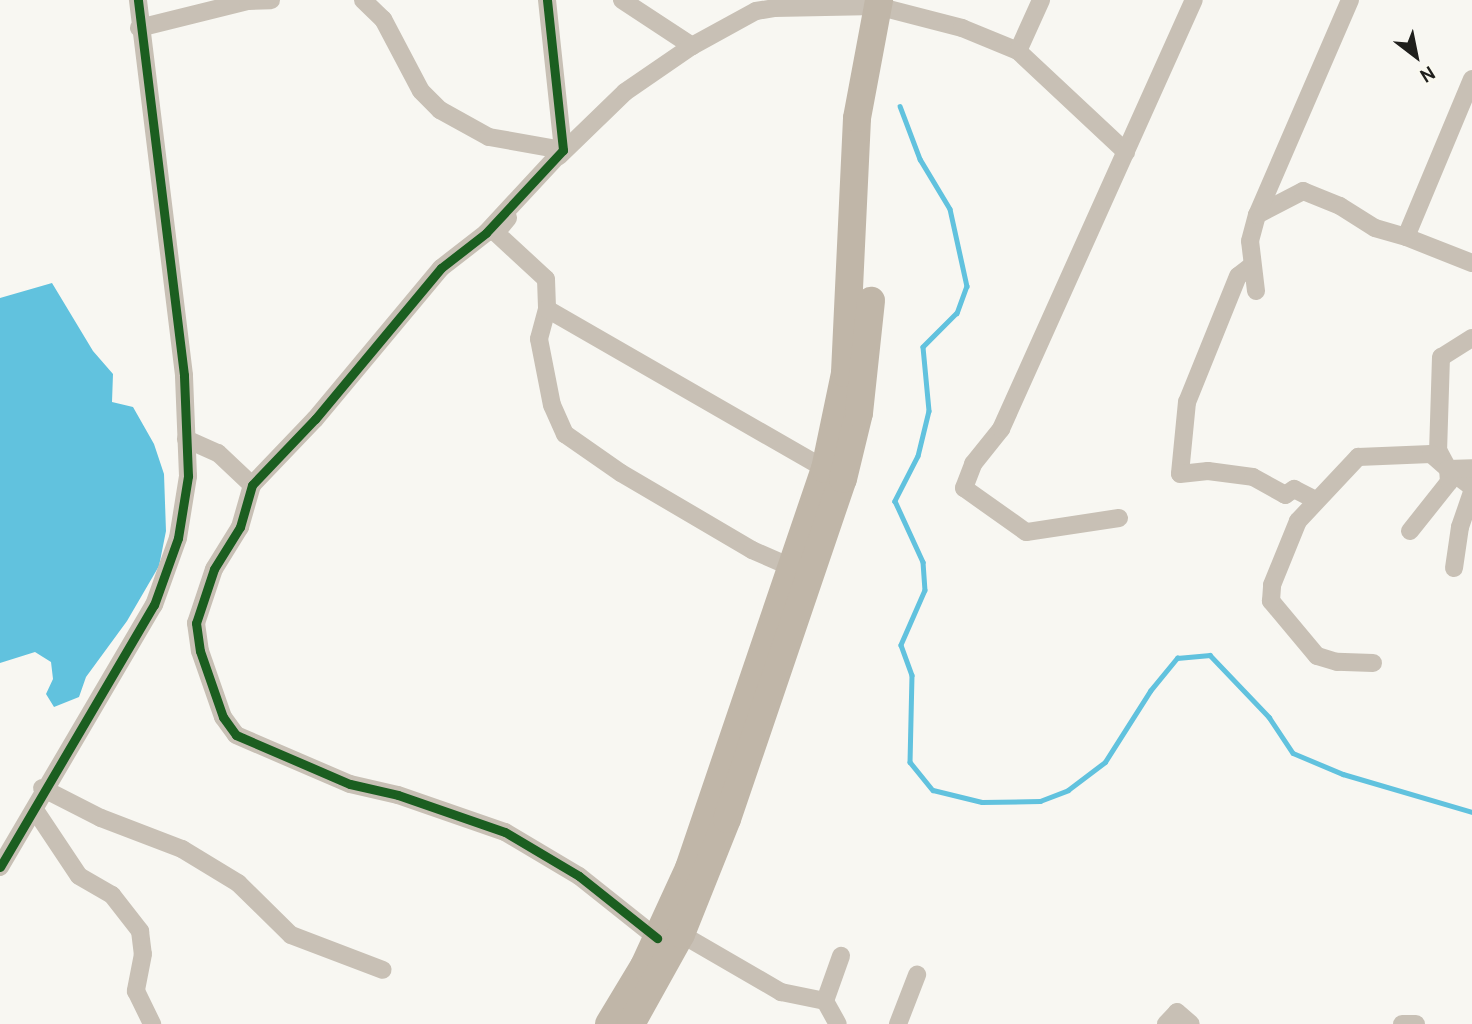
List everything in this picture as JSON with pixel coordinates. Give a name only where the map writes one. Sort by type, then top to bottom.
[{"type":"main road","points":[[609,1024],[669,936],[689,868],[825,469],[845,373],[857,118],[887,4]]},
{"type":"main road","points":[[631,1024],[774,685],[843,479],[859,414],[869,344],[872,145],[887,4]]},
{"type":"street","points":[[0,867],[35,810],[42,788],[154,605],[178,538],[188,476],[172,262],[139,27],[138,0]]},
{"type":"street","points":[[139,27],[248,1],[271,0]]},
{"type":"street","points":[[363,0],[383,19],[421,92],[440,110],[489,137],[563,150]]},
{"type":"street","points":[[547,0],[556,56],[563,150],[496,233],[545,279],[547,309],[539,339],[552,405],[565,434],[621,473],[752,550],[793,568]]},
{"type":"street","points":[[622,0],[692,46]]},
{"type":"street","points":[[1018,51],[1041,0]]},
{"type":"street","points":[[1119,518],[1026,532],[964,488],[974,464],[1001,429],[1194,0]]},
{"type":"street","points":[[1256,291],[1250,241],[1257,215],[1350,0]]},
{"type":"street","points":[[838,1024],[825,1001],[781,992],[669,936],[579,876],[505,832],[398,795],[349,784],[296,764],[228,728],[200,651],[196,623],[214,569],[240,527],[252,485],[315,419],[441,268],[486,233],[563,150],[625,92],[692,46],[756,11],[887,4],[962,28],[1018,51],[1126,152]]},
{"type":"street","points":[[1406,237],[1472,79]]},
{"type":"street","points":[[1257,215],[1293,194],[1311,192],[1375,228],[1472,263]]},
{"type":"street","points":[[1251,266],[1238,276],[1187,402],[1181,474],[1208,471],[1253,477],[1285,495],[1294,489],[1314,499]]},
{"type":"street","points":[[547,309],[825,469]]},
{"type":"street","points":[[1410,531],[1449,482],[1448,469],[1438,450],[1441,357],[1472,338]]},
{"type":"street","points":[[186,439],[227,459],[252,485]]},
{"type":"street","points":[[1373,663],[1337,662],[1317,656],[1271,601],[1272,585],[1298,521],[1314,499],[1359,457],[1431,454],[1472,489],[1460,527],[1454,568]]},
{"type":"street","points":[[1448,469],[1472,468]]},
{"type":"street","points":[[42,788],[102,818],[166,840],[238,883],[291,935],[383,970]]},
{"type":"street","points":[[35,810],[79,876],[112,895],[140,931],[143,954],[136,991],[152,1024]]},
{"type":"street","points":[[825,1001],[841,956]]},
{"type":"street","points":[[898,1024],[917,975]]},
{"type":"street","points":[[1167,1024],[1177,1012],[1191,1024]]},
{"type":"street","points":[[1402,1024],[1416,1024]]},
{"type":"water","points":[[52,283],[93,351],[113,374],[112,402],[133,407],[154,444],[164,474],[166,531],[159,566],[127,621],[86,677],[79,697],[54,707],[46,694],[53,679],[51,662],[35,652],[0,663],[0,298]]},
{"type":"waterway","points":[[900,106],[920,159],[950,209],[967,286],[957,313],[923,347],[929,411],[918,456],[895,501],[923,562],[925,590],[901,645],[912,675],[910,762],[933,790],[982,802],[1040,801],[1068,790],[1105,762],[1150,691],[1177,658],[1210,655],[1269,717],[1293,753],[1343,774],[1472,812]]},
{"type":"cycle path","points":[[0,867],[154,605],[178,538],[188,476],[184,375],[138,0]]},
{"type":"cycle path","points":[[547,0],[563,150],[486,233],[441,268],[315,419],[252,485],[240,527],[214,569],[196,623],[200,651],[223,717],[236,735],[350,784],[398,795],[505,832],[579,876],[657,938]]}]
